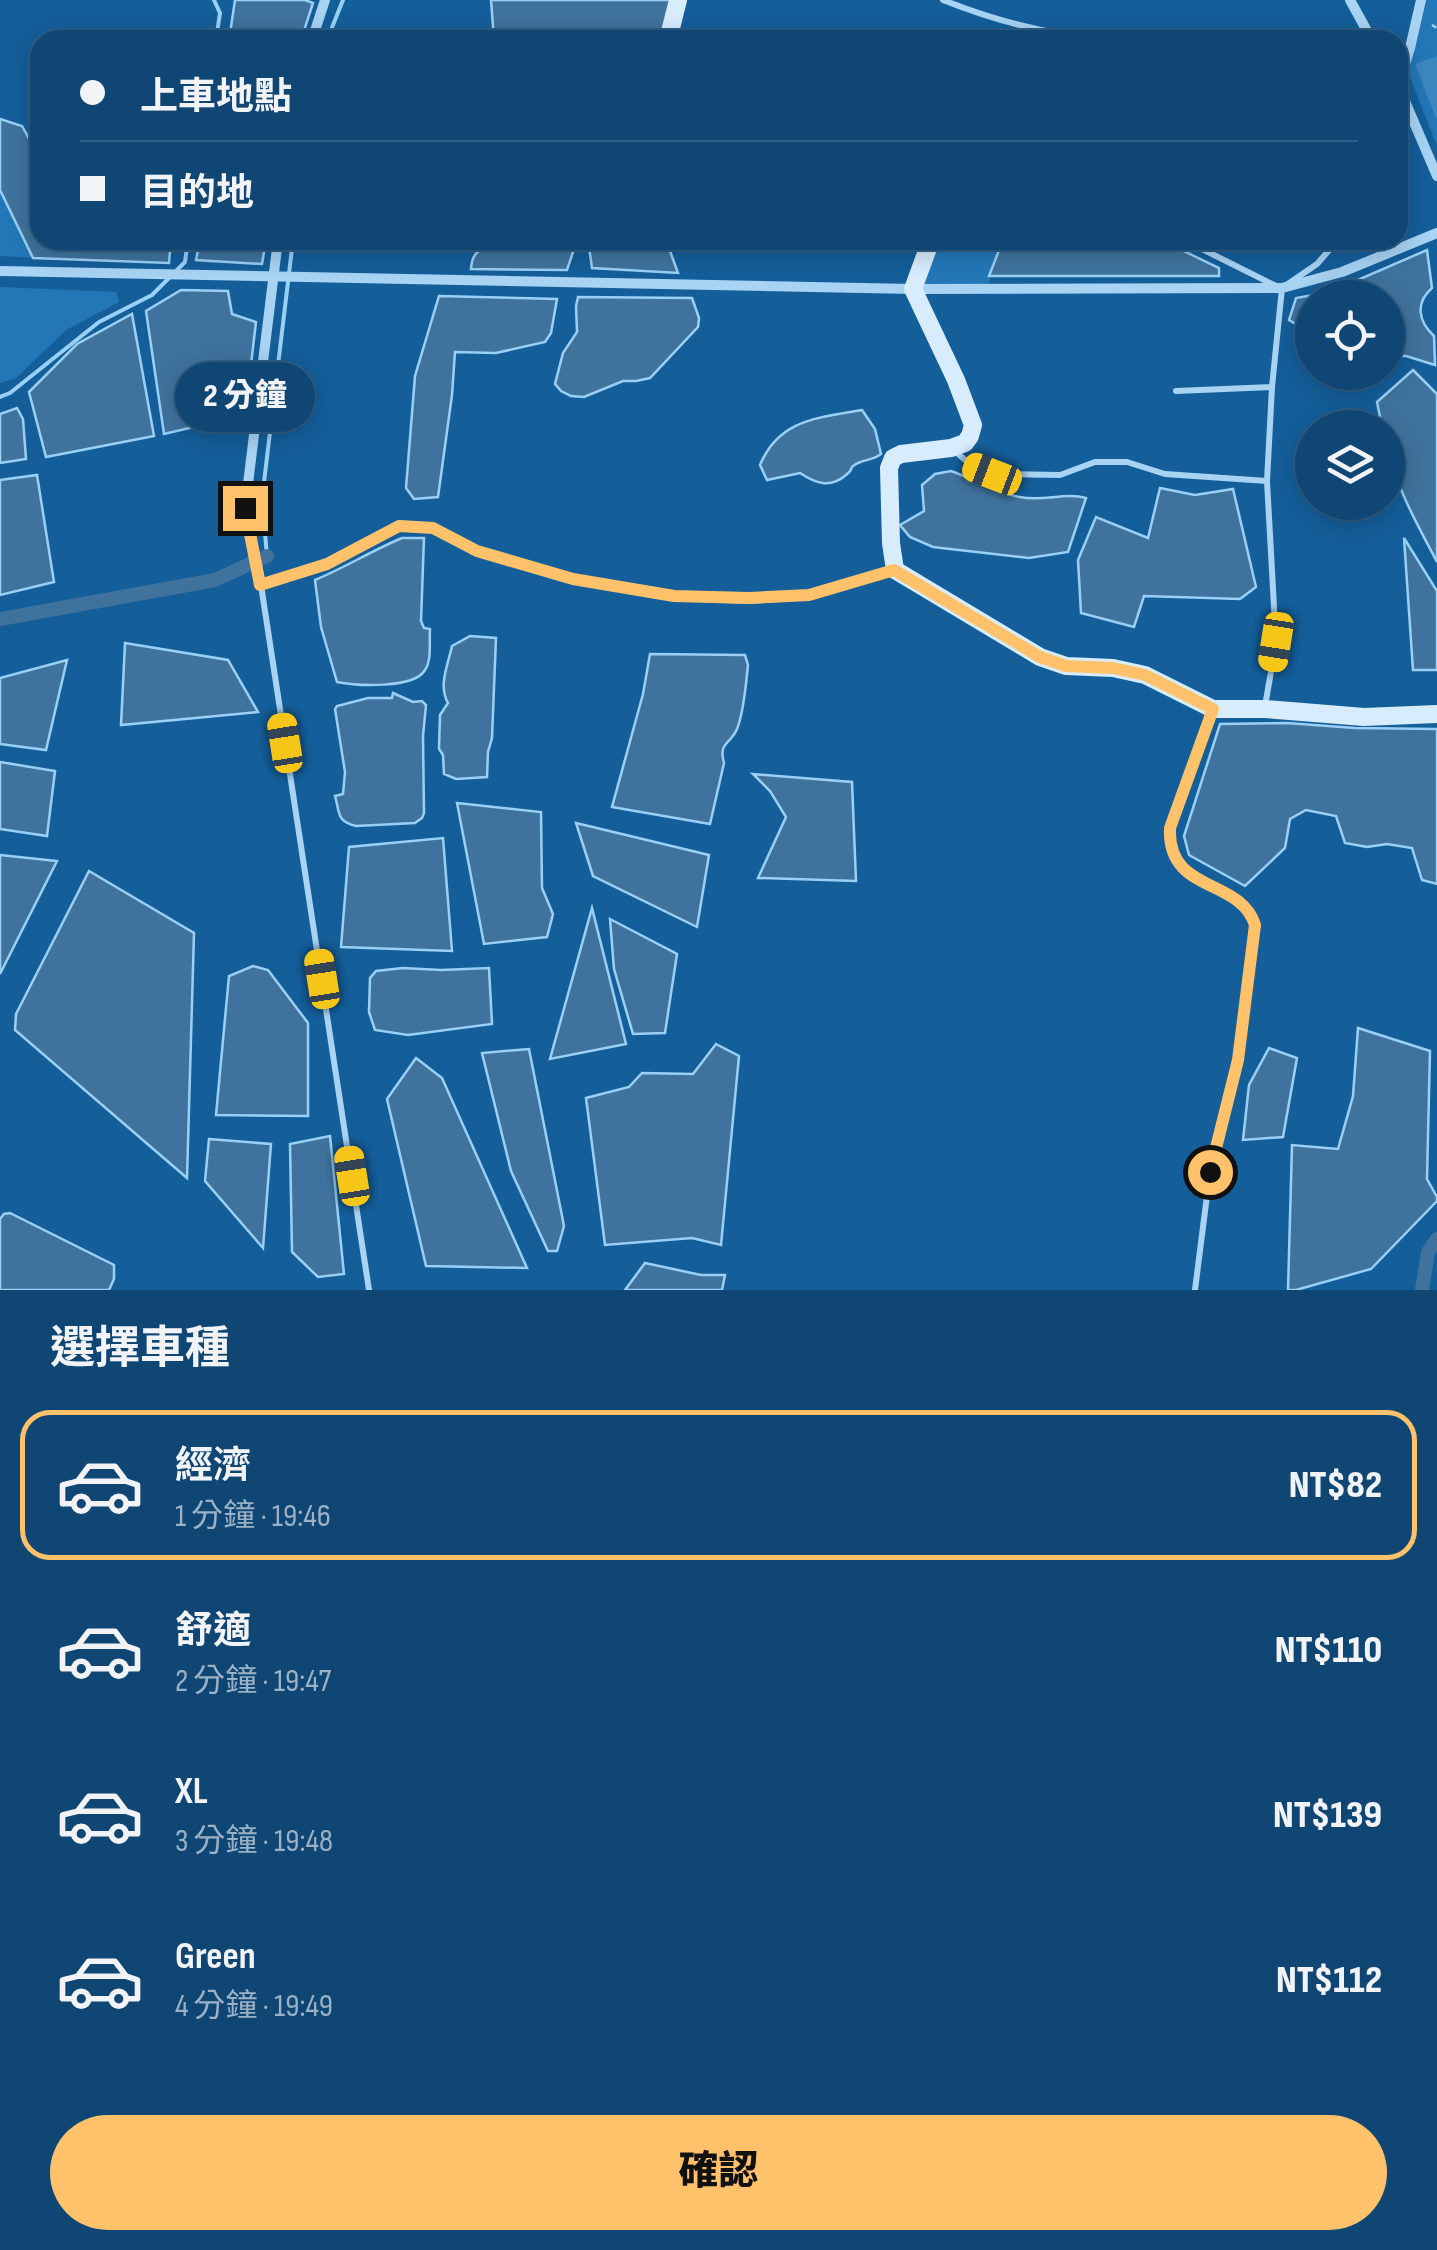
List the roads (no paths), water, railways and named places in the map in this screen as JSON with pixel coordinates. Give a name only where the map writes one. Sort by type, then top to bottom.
[{"type":"street","points":[[315,30],[325,0]]},
{"type":"street","points":[[670,30],[678,0]]},
{"type":"street","points":[[1350,0],[1366,30]]},
{"type":"street","points":[[1408,54],[1420,0]]},
{"type":"street","points":[[1408,109],[1437,176]]},
{"type":"street","points":[[1408,245],[1437,233]]},
{"type":"street","points":[[277,250],[245,508],[260,585],[327,564],[399,526],[433,528],[477,551],[573,579],[674,596],[809,595],[894,570],[1040,657],[1066,666],[1113,668],[1145,675],[1213,709],[1364,717],[1437,714]]},
{"type":"street","points":[[894,570],[889,468],[893,458],[965,443],[973,425],[914,289],[927,250]]},
{"type":"street","points":[[0,271],[914,289],[1282,288],[1342,272],[1396,250]]},
{"type":"lane","points":[[944,0],[982,15],[1046,30]]},
{"type":"lane","points":[[1204,250],[1282,288]]},
{"type":"lane","points":[[1282,288],[1318,264],[1330,250]]},
{"type":"lane","points":[[1265,709],[1276,642],[1268,481],[1282,288]]},
{"type":"lane","points":[[1176,391],[1272,386]]},
{"type":"lane","points":[[951,448],[972,466],[992,474],[1060,474],[1095,462],[1127,462],[1165,474],[1268,481]]},
{"type":"lane","points":[[260,585],[369,1290]]},
{"type":"lane","points":[[1196,1290],[1210,1172],[1238,1060],[1255,925],[1252,913],[1192,875],[1178,862],[1170,846],[1170,828],[1213,709]]},
{"type":"waterway","points":[[214,0],[220,13],[217,30]]},
{"type":"waterway","points":[[331,30],[343,0]]},
{"type":"waterway","points":[[176,271],[185,262],[187,250]]},
{"type":"waterway","points":[[267,556],[262,499],[292,250]]},
{"type":"waterway","points":[[0,397],[99,322],[152,295],[169,278]]},
{"type":"waterway","points":[[0,619],[215,580],[267,556]]},
{"type":"waterway","points":[[1422,1290],[1428,1252],[1437,1239]]}]
